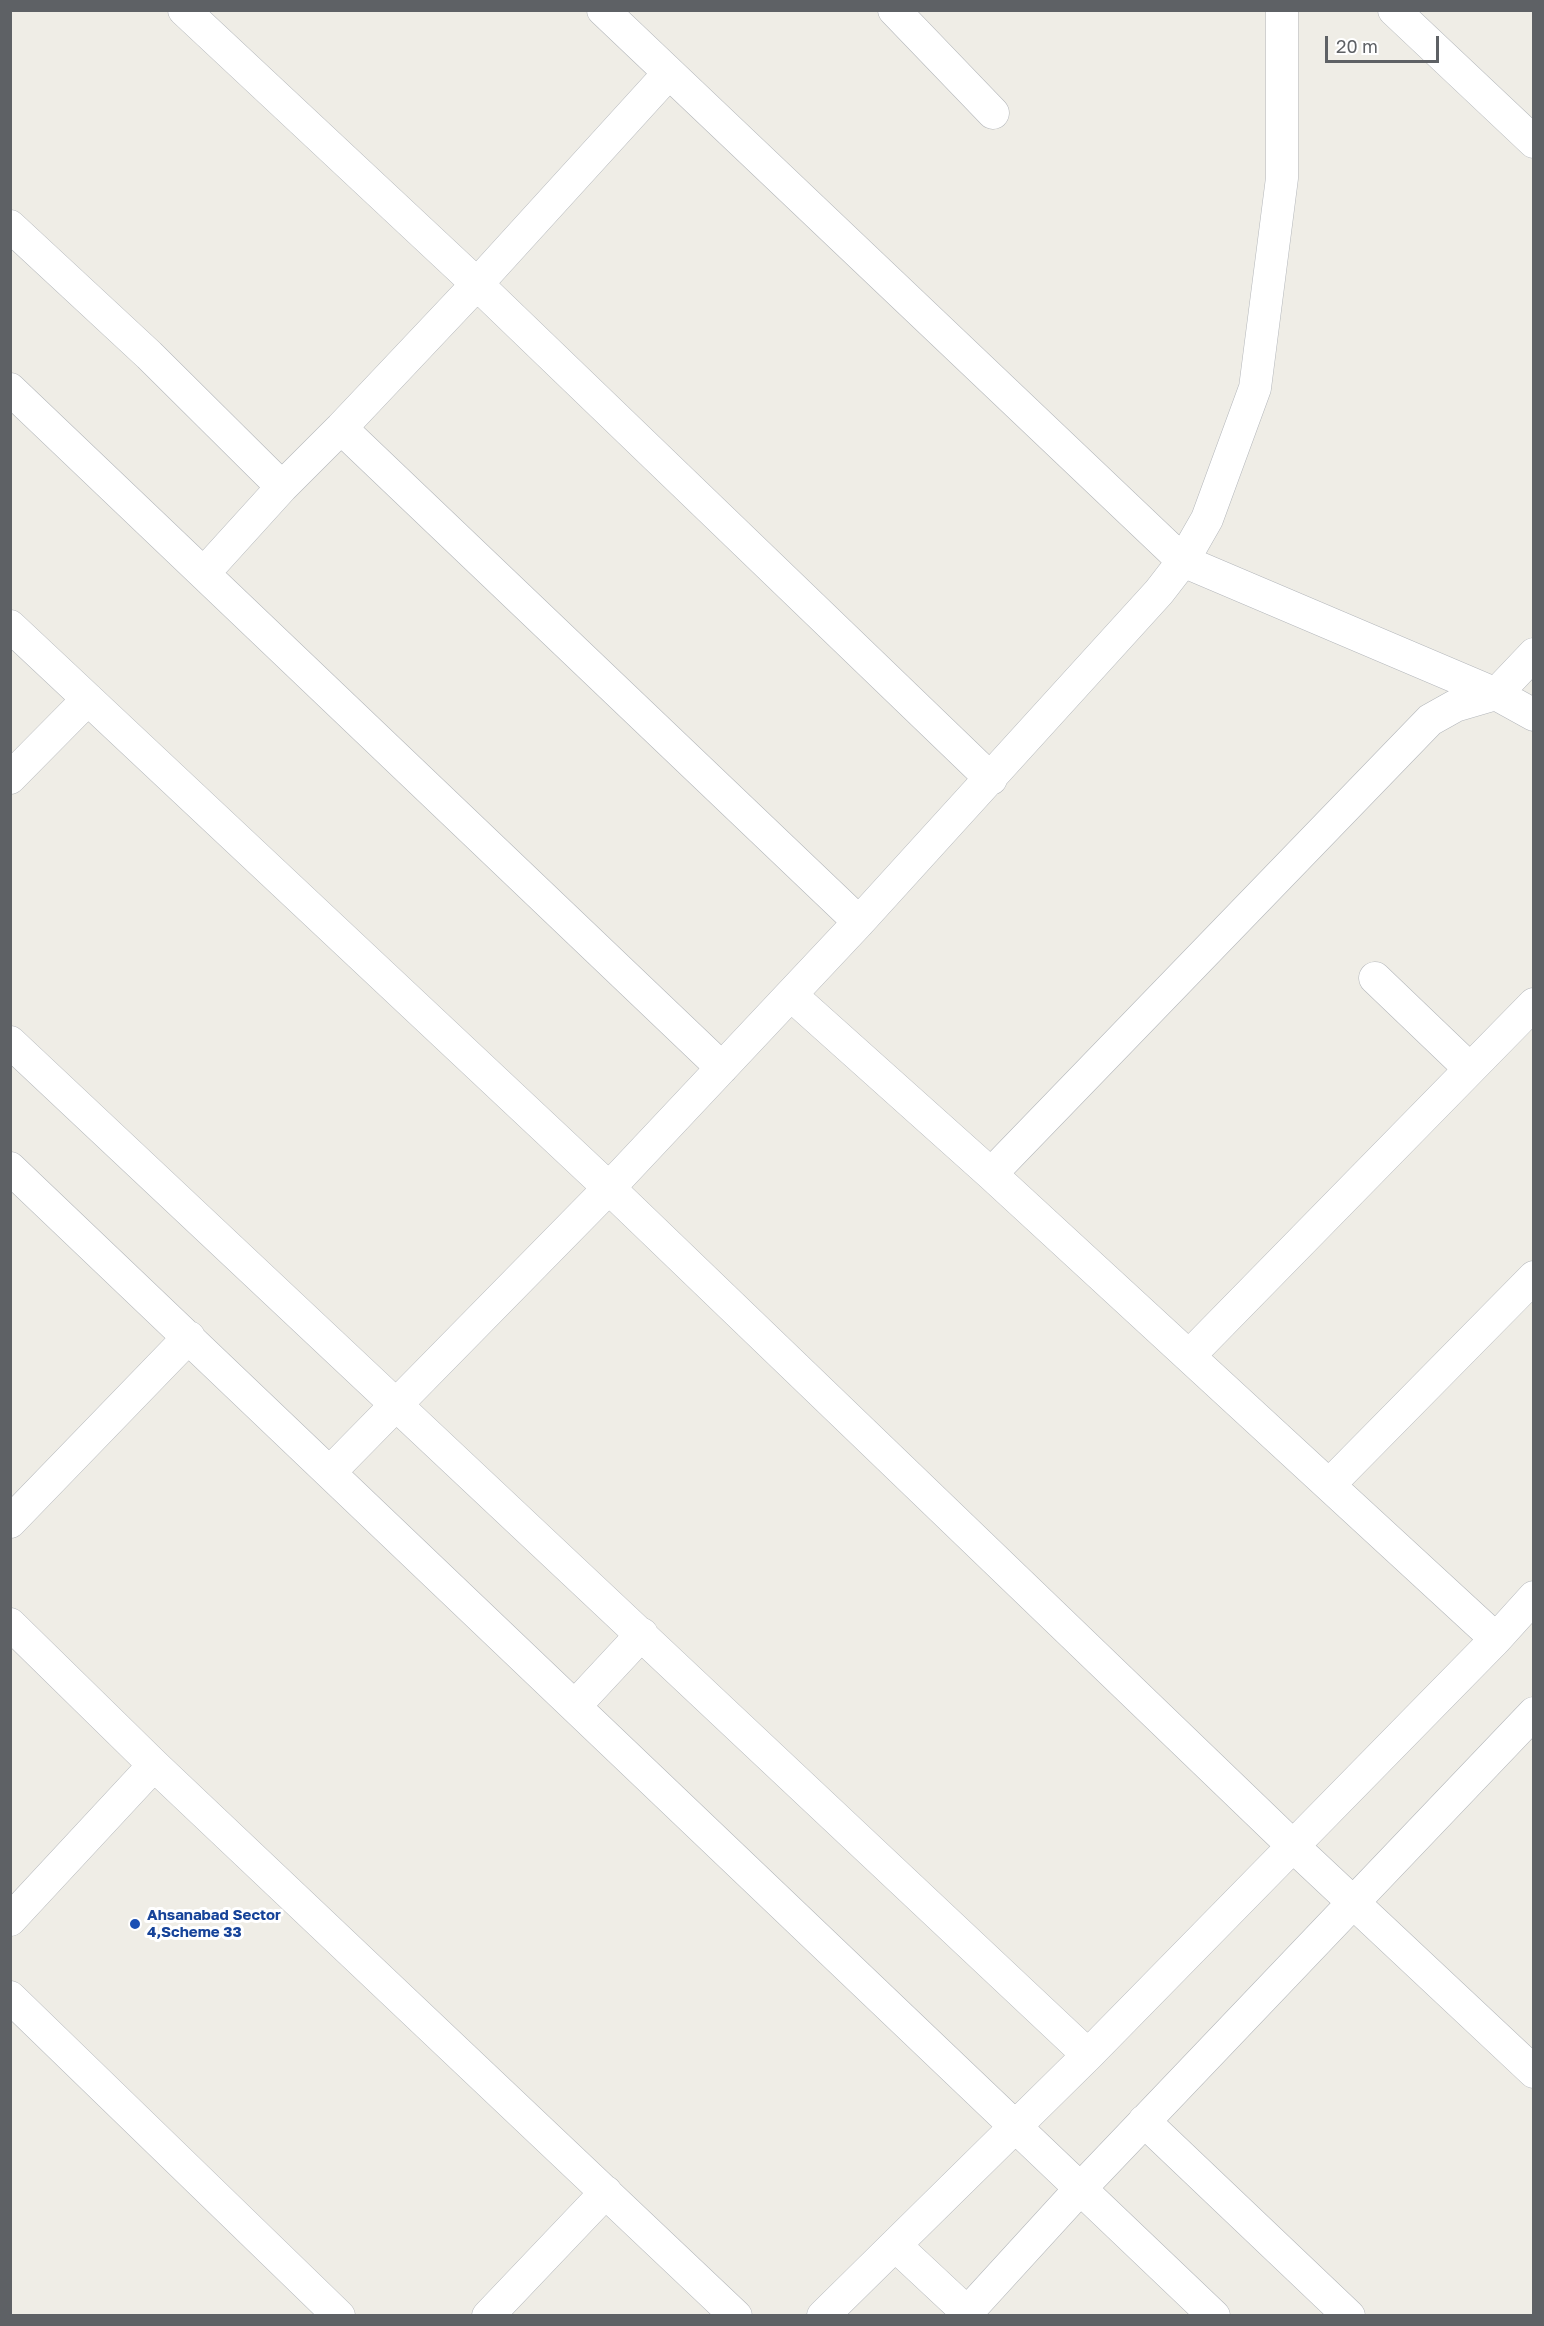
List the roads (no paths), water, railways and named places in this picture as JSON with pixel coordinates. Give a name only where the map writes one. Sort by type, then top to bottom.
[{"type":"street","points":[[184,10],[477,284],[991,779]]},
{"type":"street","points":[[603,10],[1183,561],[1496,694],[1533,715]]},
{"type":"street","points":[[894,10],[993,113]]},
{"type":"street","points":[[331,1471],[609,1188],[791,995],[991,779],[1159,592],[1183,561],[1207,519],[1255,388],[1282,178],[1282,10]]},
{"type":"street","points":[[1394,10],[1533,142]]},
{"type":"street","points":[[204,573],[282,487],[477,284],[669,73]]},
{"type":"street","points":[[10,226],[149,355],[282,487]]},
{"type":"street","points":[[10,389],[722,1068]]},
{"type":"street","points":[[341,428],[859,922]]},
{"type":"street","points":[[10,626],[609,1188],[1294,1847],[1533,2072]]},
{"type":"street","points":[[991,1174],[1430,720],[1455,706],[1496,694],[1533,654]]},
{"type":"street","points":[[10,778],[88,699]]},
{"type":"street","points":[[1375,978],[1470,1068]]},
{"type":"street","points":[[791,995],[991,1174],[1496,1639]]},
{"type":"street","points":[[1189,1356],[1533,1004]]},
{"type":"street","points":[[10,1042],[1088,2055]]},
{"type":"street","points":[[10,1168],[331,1471],[1214,2316]]},
{"type":"street","points":[[1329,1485],[1533,1277]]},
{"type":"street","points":[[10,1522],[189,1337]]},
{"type":"street","points":[[823,2316],[1088,2055],[1294,1847],[1496,1639],[1533,1597]]},
{"type":"street","points":[[10,1624],[154,1765],[736,2316]]},
{"type":"street","points":[[575,1706],[642,1635]]},
{"type":"street","points":[[895,2245],[967,2314],[1144,2121],[1533,1713]]},
{"type":"street","points":[[10,1920],[154,1765]]},
{"type":"street","points":[[10,1997],[339,2316]]},
{"type":"street","points":[[1144,2121],[1349,2316]]},
{"type":"street","points":[[488,2316],[606,2192]]},
{"type":"place","name":"Ahsanabad Sector 4,Scheme 33","points":[[135,1924]]}]
